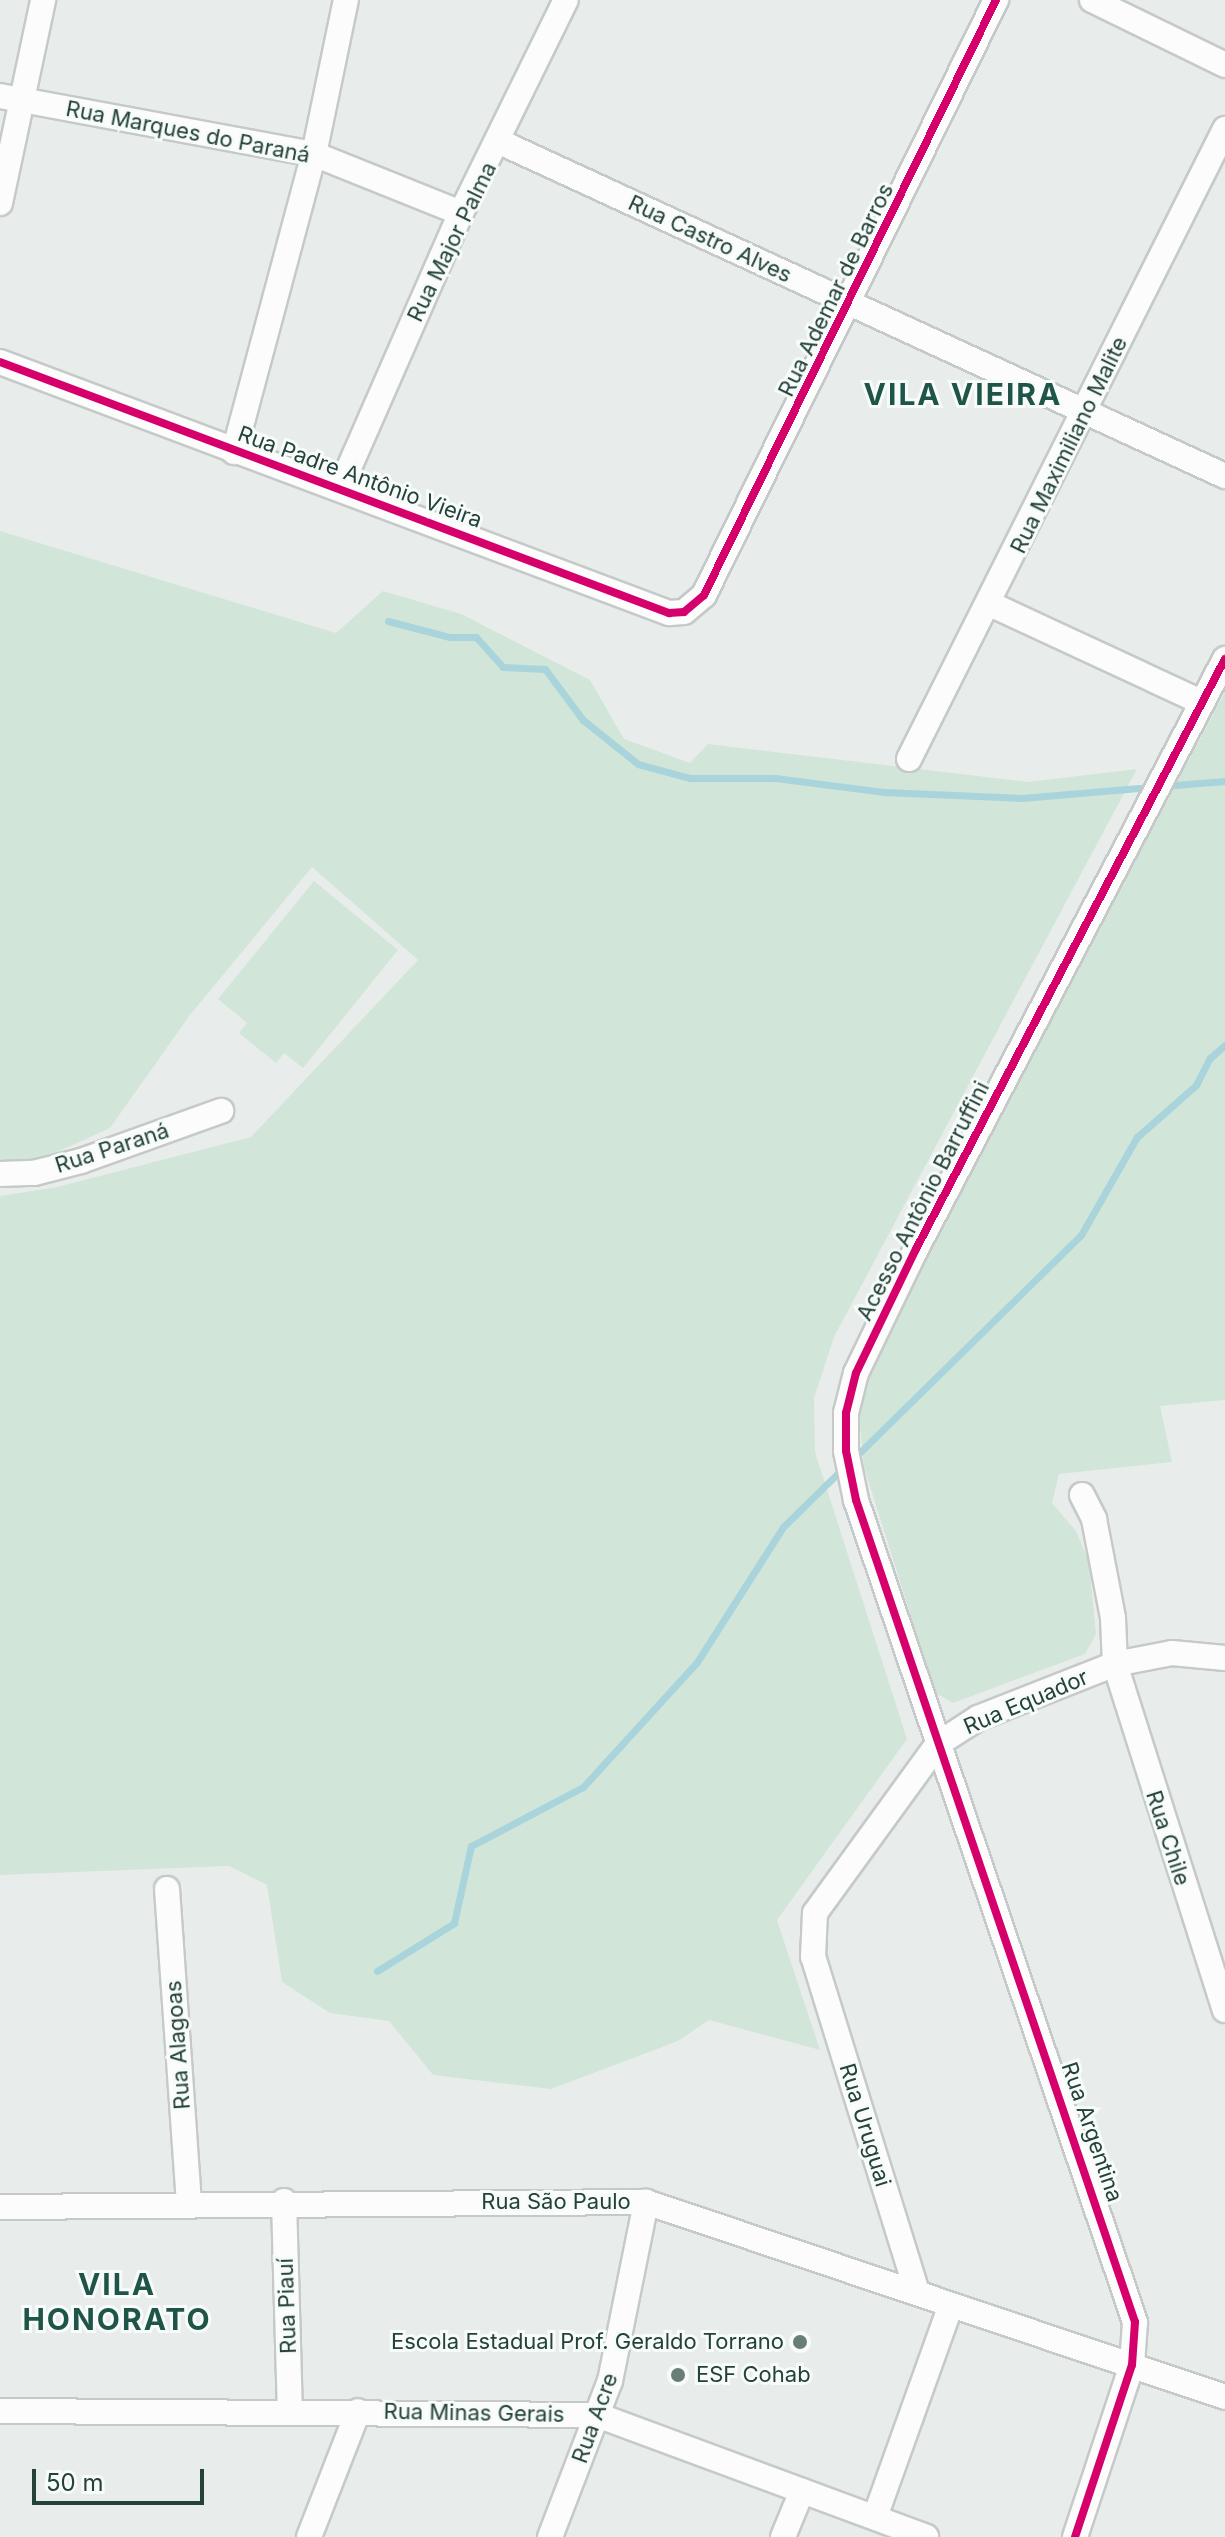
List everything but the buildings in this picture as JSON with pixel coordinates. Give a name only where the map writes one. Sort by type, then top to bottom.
[{"type":"street","points":[[0,203],[43,0]]},
{"type":"street","points":[[234,452],[314,154],[346,0]]},
{"type":"street","name":"Rua Major Palma","points":[[341,486],[461,213],[500,142],[566,0]]},
{"type":"street","name":"Rua Ademar de Barros","points":[[704,595],[850,304],[996,0]]},
{"type":"street","points":[[1092,0],[1225,65]]},
{"type":"street","name":"Rua Marques do Paraná","points":[[0,96],[314,154],[461,213]]},
{"type":"street","name":"Rua Maximiliano Malite","points":[[909,759],[1087,411],[1225,129]]},
{"type":"street","name":"Rua Castro Alves","points":[[500,142],[1225,476]]},
{"type":"street","name":"Rua Padre Antônio Vieira","points":[[0,362],[234,452],[341,486],[669,613],[684,612],[704,595]]},
{"type":"street","points":[[990,604],[1201,702]]},
{"type":"street","name":"Acesso Antônio Barruffini","points":[[938,1744],[856,1500],[846,1451],[846,1413],[856,1373],[916,1249],[1225,659]]},
{"type":"street","name":"Rua Paraná","points":[[0,1174],[34,1173],[81,1161],[221,1111]]},
{"type":"street","name":"Rua Chile","points":[[1082,1495],[1094,1519],[1113,1618],[1115,1664],[1222,1995]]},
{"type":"street","name":"Rua Equador","points":[[813,1957],[815,1913],[827,1892],[938,1744],[978,1718],[1115,1664],[1172,1653],[1225,1658]]},
{"type":"street","name":"Rua Argentina","points":[[938,1744],[1122,2274],[1135,2322],[1132,2365],[1075,2537]]},
{"type":"street","name":"Rua Alagoas","points":[[167,1889],[189,2202]]},
{"type":"street","name":"Rua Uruguai","points":[[813,1957],[917,2292]]},
{"type":"street","name":"Rua São Paulo","points":[[0,2207],[284,2201],[646,2202],[1225,2397]]},
{"type":"street","name":"Rua Piauí","points":[[284,2201],[290,2411]]},
{"type":"street","name":"Rua Acre","points":[[550,2537],[610,2381],[646,2202]]},
{"type":"street","points":[[875,2517],[951,2305]]},
{"type":"street","name":"Rua Minas Gerais","points":[[0,2411],[597,2415],[926,2537]]},
{"type":"street","points":[[309,2537],[358,2411]]},
{"type":"street","points":[[783,2537],[802,2491]]},
{"type":"green space","points":[[0,531],[336,633],[383,591],[461,614],[590,680],[624,739],[690,763],[708,744],[1028,782],[1137,769],[834,1337],[814,1398],[815,1452],[907,1739],[777,1920],[820,2050],[709,2020],[678,2041],[551,2089],[433,2075],[389,2021],[330,2013],[282,1982],[267,1885],[229,1866],[0,1875],[0,1196],[57,1187],[251,1137],[418,960],[312,867],[190,1015],[110,1128],[48,1156],[0,1166]]},
{"type":"green space","points":[[1225,692],[1225,1400],[1160,1406],[1172,1462],[1059,1474],[1052,1503],[1076,1531],[1089,1562],[1096,1634],[1085,1654],[953,1703],[935,1693],[864,1467],[859,1416],[868,1363]]},
{"type":"green space","points":[[314,881],[398,950],[303,1068],[284,1053],[276,1063],[239,1033],[247,1023],[218,999]]},
{"type":"waterway","points":[[388,621],[450,637],[476,637],[503,667],[545,669],[583,720],[638,764],[690,778],[775,778],[885,792],[1022,798],[1151,787]]},
{"type":"waterway","points":[[1163,786],[1225,781]]},
{"type":"waterway","points":[[852,1460],[1081,1235],[1137,1137],[1196,1085],[1210,1058],[1225,1045]]},
{"type":"waterway","points":[[377,1971],[454,1923],[471,1846],[583,1787],[697,1662],[783,1527],[843,1468]]},
{"type":"cycle path","points":[[0,362],[669,613],[684,612],[704,595],[996,0]]},
{"type":"cycle path","points":[[1075,2537],[1132,2365],[1135,2322],[856,1500],[846,1451],[846,1413],[856,1373],[916,1249],[1225,659]]},
{"type":"place","name":"Escola Estadual Prof. Geraldo Torrano","points":[[800,2342]]},
{"type":"place","name":"ESF Cohab","points":[[678,2375]]},
{"type":"district","name":"VILA VIEIRA","points":[[963,394]]},
{"type":"district","name":"VILA HONORATO","points":[[117,2301]]}]
